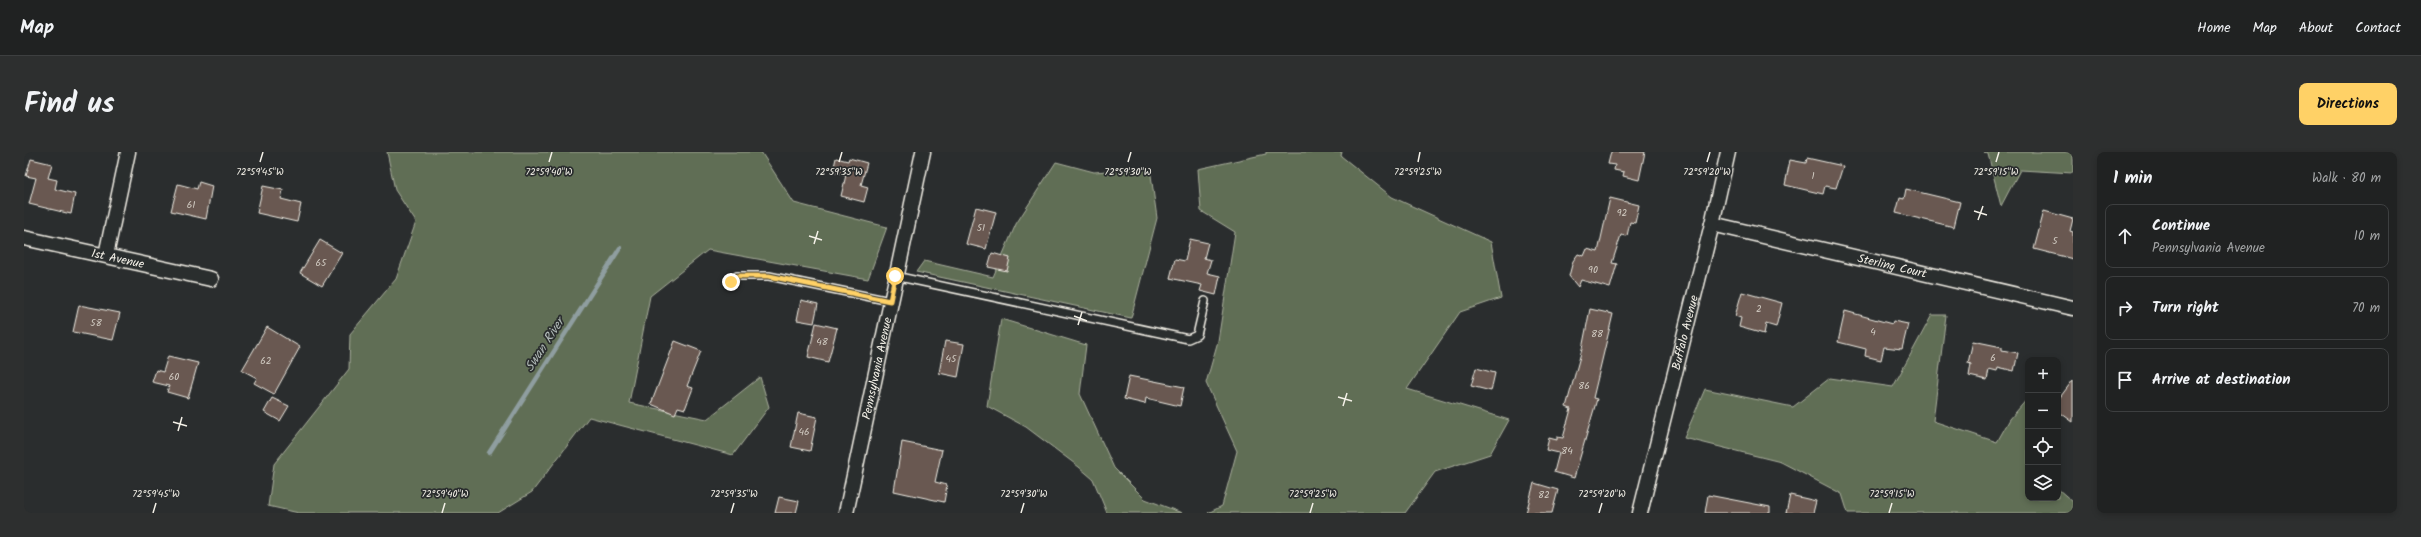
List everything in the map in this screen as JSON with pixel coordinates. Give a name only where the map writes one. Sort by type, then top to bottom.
[{"type":"street","points":[[106,255],[128,152]]},
{"type":"street","name":"Pennsylvania Avenue","points":[[846,513],[895,276],[923,152]]},
{"type":"street","name":"Buffalo Avenue","points":[[1640,513],[1712,224],[1728,152]]},
{"type":"street","name":"Sterling Court","points":[[1712,224],[2073,308]]},
{"type":"street","name":"1st Avenue","points":[[24,238],[211,279]]},
{"type":"lane","points":[[731,282],[737,276],[769,276],[890,301]]},
{"type":"lane","points":[[895,276],[1188,339],[1197,335],[1205,301]]},
{"type":"green space","points":[[387,152],[761,152],[794,203],[887,227],[868,279],[708,250],[650,296],[629,403],[707,419],[760,377],[769,407],[733,455],[589,417],[532,492],[498,513],[299,513],[268,506],[274,464],[349,369],[350,334],[396,279],[416,222],[395,190]]},
{"type":"green space","points":[[1266,152],[1342,152],[1341,156],[1392,197],[1491,242],[1501,298],[1460,312],[1407,389],[1509,420],[1490,454],[1435,472],[1405,513],[1208,513],[1222,506],[1237,451],[1206,383],[1218,341],[1235,232],[1201,211],[1198,169],[1266,154]]},
{"type":"green space","points":[[1984,152],[2073,152],[2073,173],[2020,170],[2001,206],[1988,154]]},
{"type":"green space","points":[[1056,162],[1094,172],[1150,168],[1157,218],[1131,318],[916,272],[924,261],[993,277],[1016,224]]},
{"type":"green space","points":[[1932,315],[1946,315],[1933,421],[1997,442],[2010,419],[2025,402],[2025,501],[2061,501],[2061,492],[2073,502],[2073,513],[1848,513],[1842,494],[1781,462],[1684,438],[1705,389],[1793,407],[1830,378],[1893,387]]},
{"type":"green space","points":[[1001,319],[1086,345],[1080,394],[1114,468],[1145,499],[1182,513],[1107,513],[1093,479],[1026,427],[987,406]]},
{"type":"building","points":[[1611,152],[1645,152],[1639,180],[1623,176],[1624,172],[1614,170],[1615,165],[1608,164]]},
{"type":"building","points":[[836,158],[848,161],[849,158],[867,163],[861,185],[868,187],[864,202],[841,196],[846,175],[833,171]]},
{"type":"building","points":[[1807,158],[1843,166],[1836,188],[1825,186],[1823,194],[1785,185],[1790,160],[1806,163]]},
{"type":"building","points":[[31,159],[52,164],[48,178],[57,180],[55,189],[75,194],[71,214],[29,204],[36,178],[26,176]]},
{"type":"building","points":[[199,182],[212,186],[206,219],[171,211],[178,184],[197,189]]},
{"type":"building","points":[[263,186],[283,190],[281,199],[301,204],[297,222],[257,213]]},
{"type":"building","points":[[1906,189],[1960,202],[1954,227],[1896,213],[1900,198],[1904,199]]},
{"type":"building","points":[[1610,198],[1639,205],[1635,223],[1630,222],[1627,236],[1621,235],[1612,263],[1617,264],[1610,288],[1581,280],[1578,287],[1569,276],[1573,261],[1578,254],[1584,256],[1587,249],[1598,252]]},
{"type":"building","points":[[976,207],[996,212],[986,249],[966,244]]},
{"type":"building","points":[[2044,211],[2073,219],[2070,231],[2073,232],[2073,259],[2034,249]]},
{"type":"building","points":[[1190,239],[1208,243],[1204,258],[1211,260],[1207,273],[1220,276],[1216,295],[1200,291],[1202,285],[1170,278],[1175,259],[1185,261]]},
{"type":"building","points":[[320,240],[342,253],[322,286],[300,273]]},
{"type":"building","points":[[992,253],[1010,258],[1007,271],[988,267]]},
{"type":"building","points":[[1742,292],[1782,303],[1776,327],[1766,324],[1764,334],[1739,327],[1741,318],[1735,316]]},
{"type":"building","points":[[801,300],[818,304],[814,323],[797,320]]},
{"type":"building","points":[[79,305],[120,313],[113,340],[73,332]]},
{"type":"building","points":[[1590,309],[1613,314],[1593,398],[1597,399],[1574,478],[1554,472],[1559,453],[1546,450],[1549,438],[1557,440],[1557,437],[1563,438],[1571,409],[1566,407],[1582,349]]},
{"type":"building","points":[[1845,311],[1892,324],[1893,321],[1908,324],[1902,349],[1884,347],[1881,360],[1865,356],[1866,349],[1838,342]]},
{"type":"building","points":[[816,323],[837,328],[828,362],[808,357]]},
{"type":"building","points":[[267,327],[300,347],[274,394],[254,383],[257,378],[242,370]]},
{"type":"building","points":[[675,341],[701,351],[687,386],[693,388],[685,409],[678,407],[675,414],[651,404]]},
{"type":"building","points":[[945,341],[964,344],[958,377],[939,373]]},
{"type":"building","points":[[1973,341],[2002,347],[2002,350],[2018,353],[2014,371],[1998,367],[1997,371],[1989,369],[1987,380],[1969,376],[1971,364],[1968,363]]},
{"type":"building","points":[[168,356],[198,363],[188,398],[167,392],[169,386],[152,382],[156,370],[163,372]]},
{"type":"building","points":[[1476,368],[1495,373],[1491,391],[1471,386]]},
{"type":"building","points":[[1129,376],[1184,387],[1180,406],[1146,398],[1145,404],[1124,399]]},
{"type":"building","points":[[2073,380],[2073,422],[2061,413],[2061,396]]},
{"type":"building","points":[[272,398],[289,406],[280,421],[264,412]]},
{"type":"building","points":[[798,413],[817,417],[810,451],[791,447]]},
{"type":"building","points":[[902,442],[942,450],[935,482],[947,485],[944,502],[894,491]]},
{"type":"building","points":[[1534,483],[1558,490],[1552,513],[1526,513]]},
{"type":"building","points":[[1708,495],[1770,507],[1770,513],[1705,513]]},
{"type":"building","points":[[1790,495],[1816,501],[1813,513],[1786,513]]},
{"type":"building","points":[[779,497],[799,501],[796,513],[775,513]]},
{"type":"waterway","name":"Swan River","points":[[489,453],[620,248]]},
{"type":"route","points":[[731,282],[737,276],[769,276],[866,294],[890,301],[895,276]]}]
